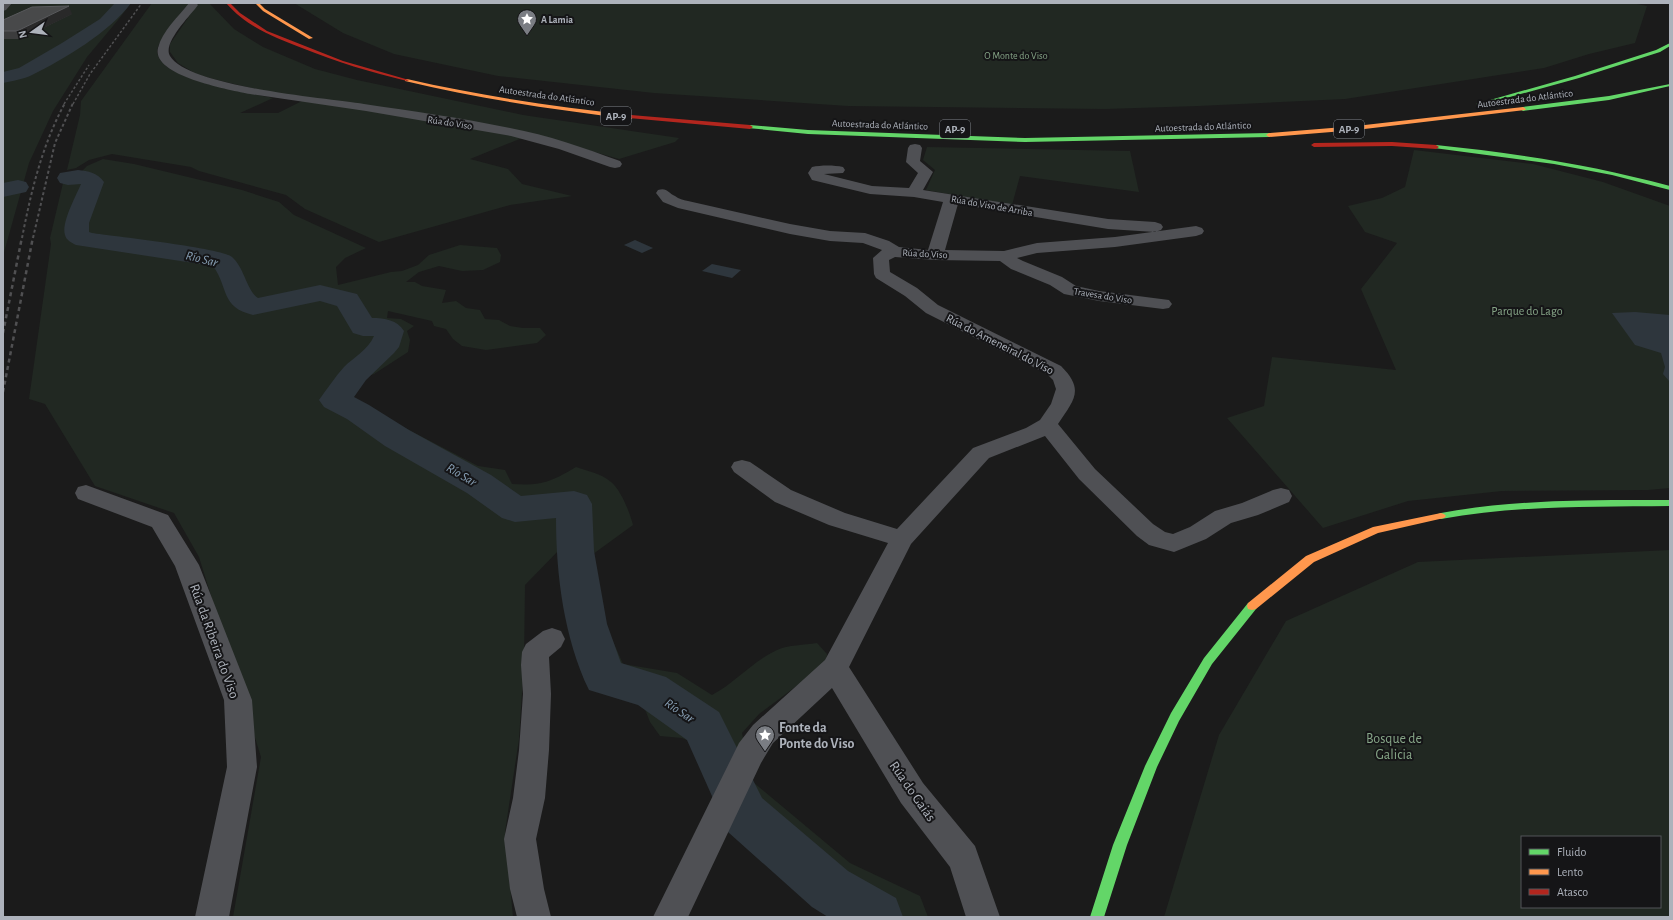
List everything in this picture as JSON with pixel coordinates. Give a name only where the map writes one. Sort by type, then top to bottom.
[{"type":"main road","name":"Autoestrada do Atlántico","points":[[228,3],[239,14],[265,32],[341,62],[396,78],[464,94],[574,111],[808,132],[1025,140],[1252,136],[1356,128],[1609,98],[1670,85]]},
{"type":"main road","points":[[257,3],[269,13],[319,43]]},
{"type":"main road","points":[[1466,107],[1577,77],[1658,51],[1670,44]]},
{"type":"main road","name":"Autoestrada do Atlántico","points":[[385,64],[476,86],[523,95],[644,110],[811,124],[978,129]]},
{"type":"main road","name":"Autoestrada do Atlántico","points":[[1373,117],[1466,107],[1555,93]]},
{"type":"main road","name":"Autoestrada do Atlántico","points":[[1054,130],[1201,127]]},
{"type":"main road","points":[[1025,140],[1181,146]]},
{"type":"main road","points":[[1305,146],[1374,144],[1437,146],[1587,168],[1642,180],[1670,188]]},
{"type":"main road","points":[[1519,157],[1613,181],[1655,194]]},
{"type":"main road","points":[[1097,917],[1120,845],[1151,766],[1175,717],[1208,661],[1255,603],[1310,560],[1376,530],[1472,509],[1533,505],[1670,503]]},
{"type":"street","points":[[3,8],[7,3]]},
{"type":"street","name":"Rúa do Viso","points":[[193,5],[163,45],[163,56],[172,67],[198,78],[281,97],[356,106],[508,131],[543,140],[615,164]]},
{"type":"street","points":[[914,193],[926,172],[912,162],[915,148]]},
{"type":"street","name":"Rúa do Viso de Arriba","points":[[838,170],[817,170],[815,173],[817,177],[870,190],[914,193],[952,198],[1108,224],[1196,231]]},
{"type":"street","name":"Rúa do Viso","points":[[663,192],[668,200],[683,205],[790,229],[830,236],[865,238],[883,244],[895,252],[935,255],[1004,256],[1037,248],[1115,242],[1196,231]]},
{"type":"street","points":[[935,255],[952,198]]},
{"type":"street","name":"Rúa do Ameneiral do Viso","points":[[670,917],[750,752],[760,738],[835,668],[902,539],[981,454],[1034,432],[1047,424],[1061,404],[1066,389],[1062,378],[1054,370],[932,309],[910,292],[882,274],[881,258],[887,254],[895,252]]},
{"type":"street","name":"Travesa do Viso","points":[[1004,256],[1017,265],[1056,281],[1070,290],[1099,296],[1163,304]]},
{"type":"street","points":[[1047,424],[1087,474],[1145,530],[1158,539],[1174,543],[1198,533],[1223,517],[1250,509],[1282,496]]},
{"type":"street","points":[[742,467],[783,496],[837,519],[902,539]]},
{"type":"street","name":"Rúa da Ribeira do Viso","points":[[86,493],[160,521],[187,565],[238,700],[242,767],[212,917]]},
{"type":"street","points":[[534,917],[527,889],[520,839],[529,798],[534,750],[537,694],[534,665],[536,652],[552,639]]},
{"type":"street","name":"Rúa do Gaiás","points":[[835,668],[912,793],[963,858],[982,917]]},
{"type":"green space","points":[[3,3],[131,3],[87,57],[53,111],[29,163],[3,256]]},
{"type":"green space","points":[[152,3],[209,3],[234,29],[263,47],[315,69],[357,80],[523,115],[679,138],[675,142],[619,159],[521,131],[287,96],[198,75],[178,63],[170,52],[170,44],[190,15],[179,20],[170,28],[161,41],[158,54],[165,65],[180,74],[200,82],[273,98],[240,113],[278,113],[302,101],[349,107],[512,135],[522,138],[470,159],[508,169],[522,184],[572,196],[510,205],[379,242],[305,209],[286,195],[199,171],[191,167],[112,154],[89,160],[76,168],[67,170],[80,115],[81,101]]},
{"type":"green space","name":"O Monte do Viso","points":[[294,3],[1632,3],[1647,6],[1635,43],[1589,54],[1544,68],[1345,99],[1105,109],[848,106],[654,93],[498,76],[394,54],[343,33]]},
{"type":"green space","points":[[927,147],[1130,151],[1139,192],[1020,176],[1012,205],[926,190],[935,170],[923,160]]},
{"type":"green space","name":"Parque do Lago","points":[[1414,150],[1533,164],[1603,182],[1670,206],[1670,488],[1648,490],[1502,491],[1408,501],[1323,528],[1227,418],[1264,406],[1272,357],[1396,370],[1361,289],[1397,243],[1365,232],[1348,206],[1382,198],[1405,187]]},
{"type":"green space","points":[[103,159],[134,164],[242,190],[279,202],[294,215],[366,248],[345,258],[336,267],[338,285],[391,272],[402,271],[418,265],[429,255],[460,245],[497,248],[501,255],[500,262],[483,270],[462,271],[439,266],[419,272],[406,282],[415,282],[422,286],[446,290],[442,303],[456,301],[466,308],[480,310],[485,319],[499,320],[510,326],[540,328],[546,335],[537,343],[486,350],[462,346],[453,339],[446,329],[434,326],[432,321],[388,311],[387,318],[401,319],[414,326],[407,331],[410,340],[408,352],[374,374],[357,380],[346,397],[478,466],[505,470],[512,484],[546,482],[576,467],[599,475],[611,482],[622,496],[633,525],[589,557],[605,623],[623,664],[677,673],[712,695],[760,660],[781,648],[817,643],[827,654],[826,664],[759,714],[742,733],[753,782],[850,863],[920,896],[928,917],[856,917],[818,894],[734,821],[711,781],[696,744],[682,738],[660,736],[650,722],[641,699],[594,683],[582,670],[561,548],[525,585],[524,661],[519,739],[505,832],[513,917],[233,917],[261,757],[199,557],[174,513],[95,486],[45,404],[29,399],[51,244],[50,238],[63,183],[68,173],[82,171],[87,166]]},
{"type":"green space","name":"Bosque de Galicia","points":[[1670,550],[1670,917],[1164,917],[1219,735],[1286,621],[1418,562]]},
{"type":"shaded area","points":[[635,240],[653,248],[642,253],[624,245]]},
{"type":"shaded area","points":[[712,264],[741,270],[732,278],[702,271]]},
{"type":"shaded area","points":[[1635,312],[1670,315],[1670,382],[1663,374],[1665,367],[1661,353],[1635,345],[1612,313]]},
{"type":"building","points":[[69,6],[17,31],[3,31],[3,20],[32,7]]},
{"type":"waterway","name":"Río Sar","points":[[3,78],[25,72],[68,47],[106,22],[123,3]]},
{"type":"waterway","name":"Río Sar","points":[[68,178],[81,177],[93,182],[77,223],[77,235],[85,240],[206,257],[222,261],[231,273],[241,299],[253,307],[320,293],[347,300],[363,327],[382,327],[390,331],[384,347],[355,374],[335,400],[358,412],[397,438],[479,484],[515,509],[574,504],[575,551],[587,624],[604,677],[651,690],[703,726],[745,815],[830,889],[877,917]]},
{"type":"waterway","name":"Río Sar","points":[[3,190],[18,187]]},
{"type":"railway","points":[[73,104],[90,74],[142,3]]},
{"type":"railway","points":[[64,104],[89,65]]},
{"type":"railway","points":[[22,238],[38,169],[50,135],[65,103]]},
{"type":"railway","points":[[33,238],[55,143],[73,103]]},
{"type":"railway","points":[[3,333],[22,237]]},
{"type":"railway","points":[[3,392],[33,237]]},
{"type":"traffic: fast","points":[[1479,104],[1577,77],[1658,51],[1670,44]]},
{"type":"traffic: fast","points":[[1523,109],[1609,98],[1670,85]]},
{"type":"traffic: fast","points":[[750,127],[808,132],[1025,140],[1269,135]]},
{"type":"traffic: fast","points":[[1436,147],[1525,157],[1583,167],[1670,188]]},
{"type":"traffic: fast","points":[[1441,516],[1497,507],[1526,505],[1670,503]]},
{"type":"traffic: fast","points":[[1097,917],[1120,845],[1151,766],[1175,717],[1208,661],[1252,606]]},
{"type":"traffic: slow","points":[[257,3],[264,10],[311,38]]},
{"type":"traffic: slow","points":[[407,80],[518,102],[631,117]]},
{"type":"traffic: slow","points":[[1269,135],[1356,128],[1523,109]]},
{"type":"traffic: slow","points":[[1252,606],[1310,559],[1376,530],[1441,516]]},
{"type":"traffic: jam","points":[[228,3],[239,14],[265,32],[341,62],[407,80]]},
{"type":"traffic: jam","points":[[631,117],[750,127]]},
{"type":"traffic: jam","points":[[1314,145],[1392,144],[1436,147]]},
{"type":"place","name":"A Lamia","points":[[527,36]]},
{"type":"place","name":"Fonte da Ponte do Viso","points":[[765,752]]}]
